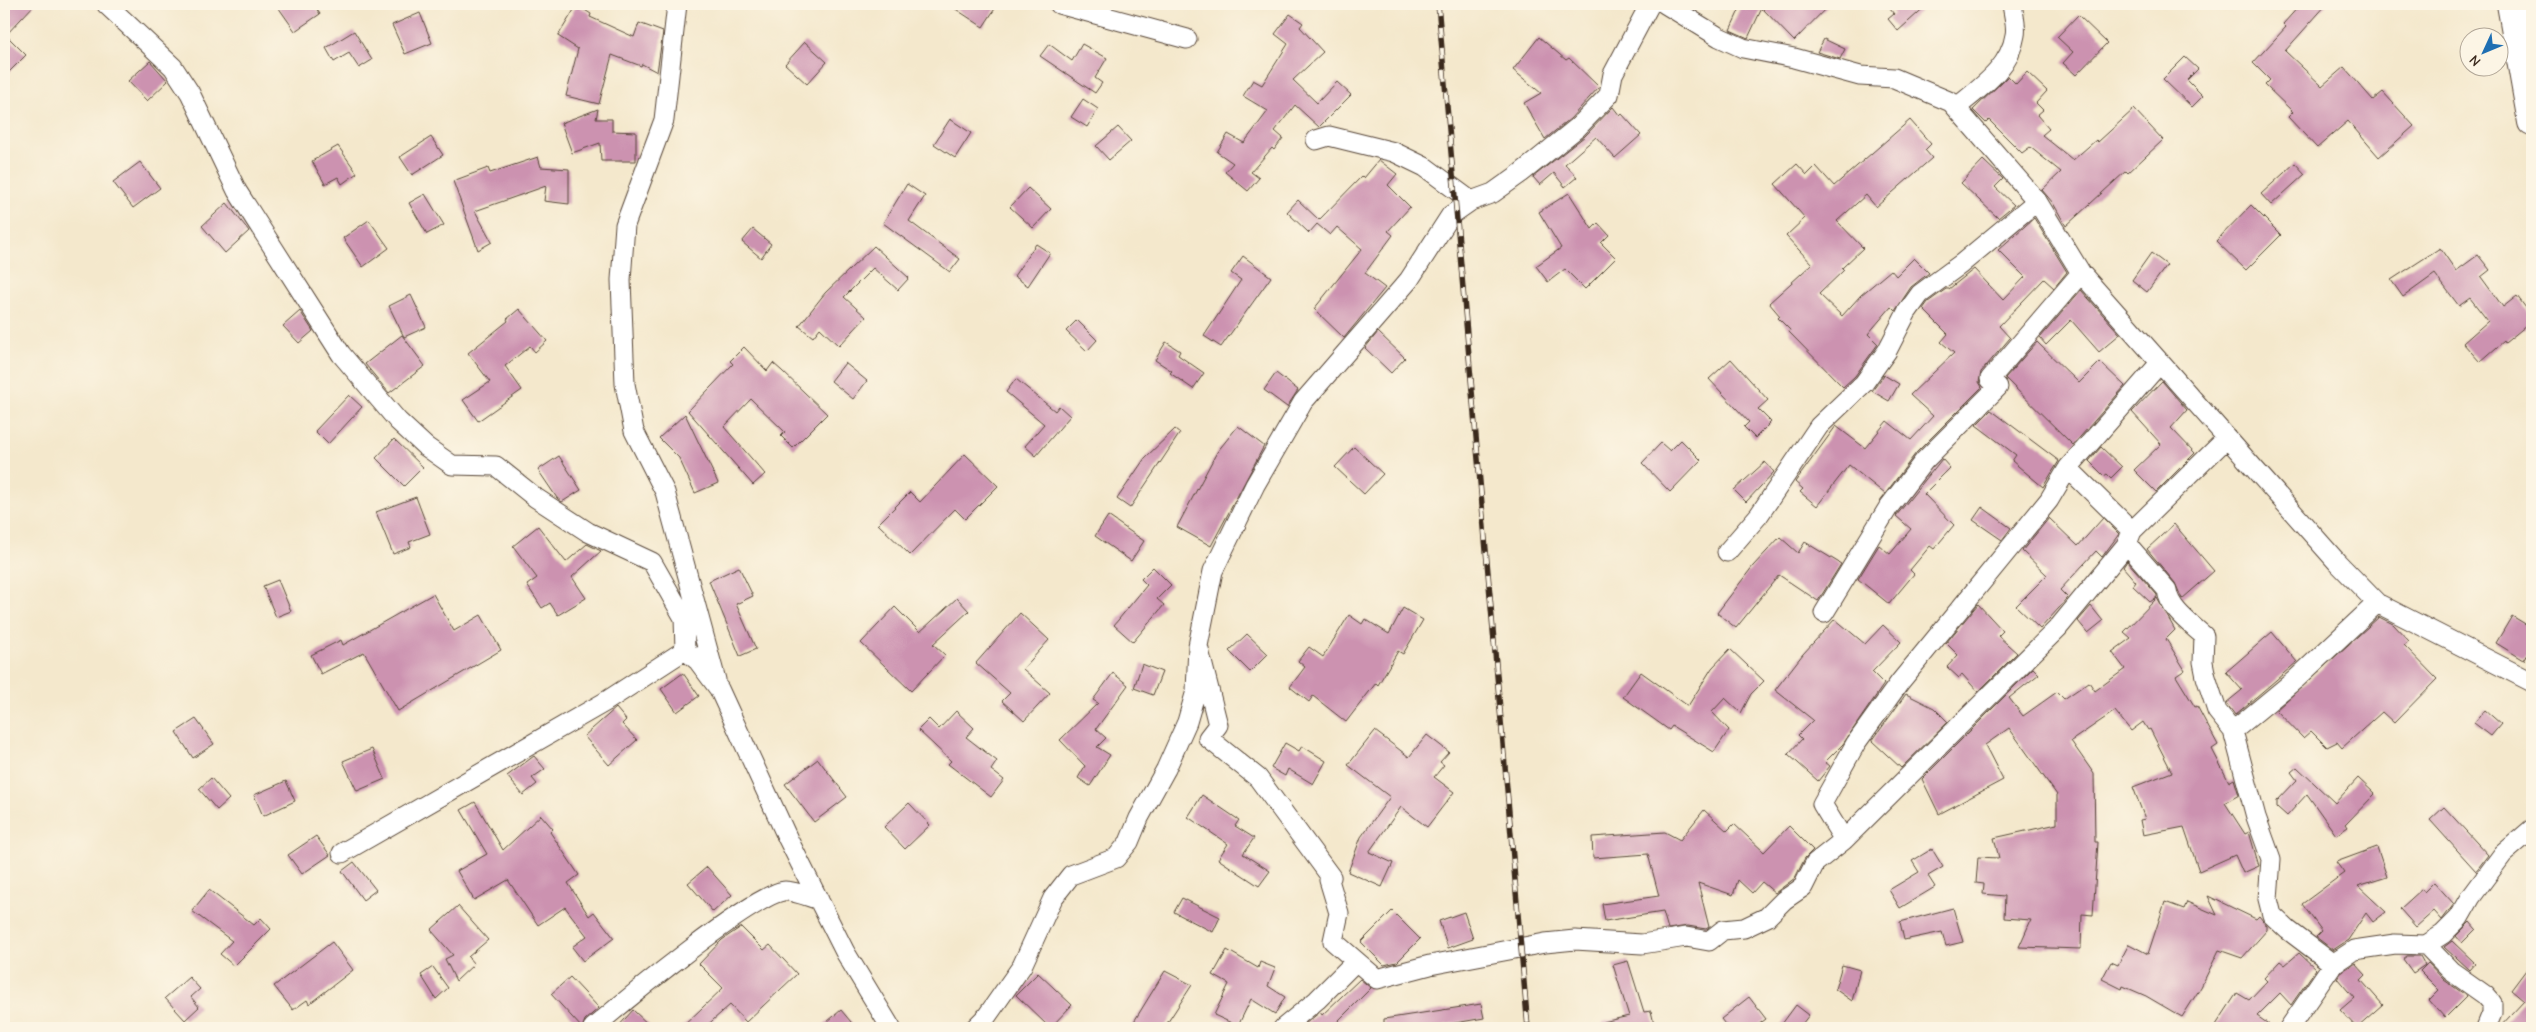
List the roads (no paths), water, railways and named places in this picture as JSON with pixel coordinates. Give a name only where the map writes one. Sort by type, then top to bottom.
[{"type":"highway","points":[[2511,4],[2532,122]]},
{"type":"street","points":[[106,4],[173,67],[190,93],[237,191],[341,354],[398,422],[425,446],[452,465],[496,466],[536,498],[588,532],[652,562],[684,618],[685,650],[698,661],[719,689]]},
{"type":"street","points":[[677,4],[664,120],[624,225],[621,280],[625,384],[634,431],[665,492],[719,689],[845,952],[891,1028]]},
{"type":"street","points":[[1059,4],[1186,39]]},
{"type":"street","points":[[975,1028],[987,1016],[1022,966],[1053,898],[1065,883],[1071,876],[1116,858],[1129,842],[1139,818],[1166,769],[1187,722],[1196,692],[1198,646],[1213,571],[1255,485],[1303,402],[1409,280],[1451,215],[1471,201],[1493,193],[1521,173],[1578,127],[1609,95],[1613,74],[1650,4]]},
{"type":"street","points":[[1665,4],[1719,37],[1743,48],[1794,58],[1860,76],[1894,78],[1951,102],[2037,201],[2081,273],[2377,603],[2532,682]]},
{"type":"street","points":[[1957,107],[1992,79],[2008,56],[2016,34],[2012,4]]},
{"type":"street","points":[[1316,140],[1329,136],[1394,152],[1425,167],[1471,201]]},
{"type":"street","points":[[1727,552],[1759,515],[1819,426],[1864,384],[1887,351],[1907,312],[1920,294],[1961,264],[2037,201]]},
{"type":"street","points":[[1824,613],[1888,508],[1924,461],[1998,388],[1990,379],[2081,273]]},
{"type":"street","points":[[1844,840],[1822,804],[1856,743],[1900,682],[2049,500],[2068,468],[2160,363]]},
{"type":"street","points":[[1198,646],[1218,725],[1208,738],[1258,778],[1331,877],[1329,880],[1339,914],[1333,941],[1354,962],[1377,979],[1430,965],[1544,943],[1575,940],[1642,944],[1686,937],[1709,941],[1723,930],[1744,928],[1767,917],[1784,900],[1802,887],[1815,863],[1844,840],[2058,628],[2129,538],[2227,438]]},
{"type":"street","points":[[2068,468],[2129,538],[2167,590],[2168,597],[2175,610],[2204,636],[2203,662],[2214,702],[2217,711],[2233,731],[2254,810],[2271,859],[2268,899],[2272,915],[2288,930],[2333,964]]},
{"type":"street","points":[[2233,731],[2296,679],[2377,603]]},
{"type":"street","points":[[342,854],[605,702],[685,650]]},
{"type":"street","points":[[2289,1028],[2333,964],[2354,950],[2395,944],[2426,945],[2443,934],[2459,918],[2471,896],[2503,854],[2532,829]]},
{"type":"street","points":[[594,1028],[658,975],[758,902],[785,891],[819,900]]},
{"type":"street","points":[[2426,945],[2451,971],[2466,984],[2485,995],[2492,1003],[2492,1013],[2486,1028]]},
{"type":"street","points":[[1283,1028],[1317,1000],[1354,962]]},
{"type":"railway","points":[[1438,4],[1528,1028]]}]
